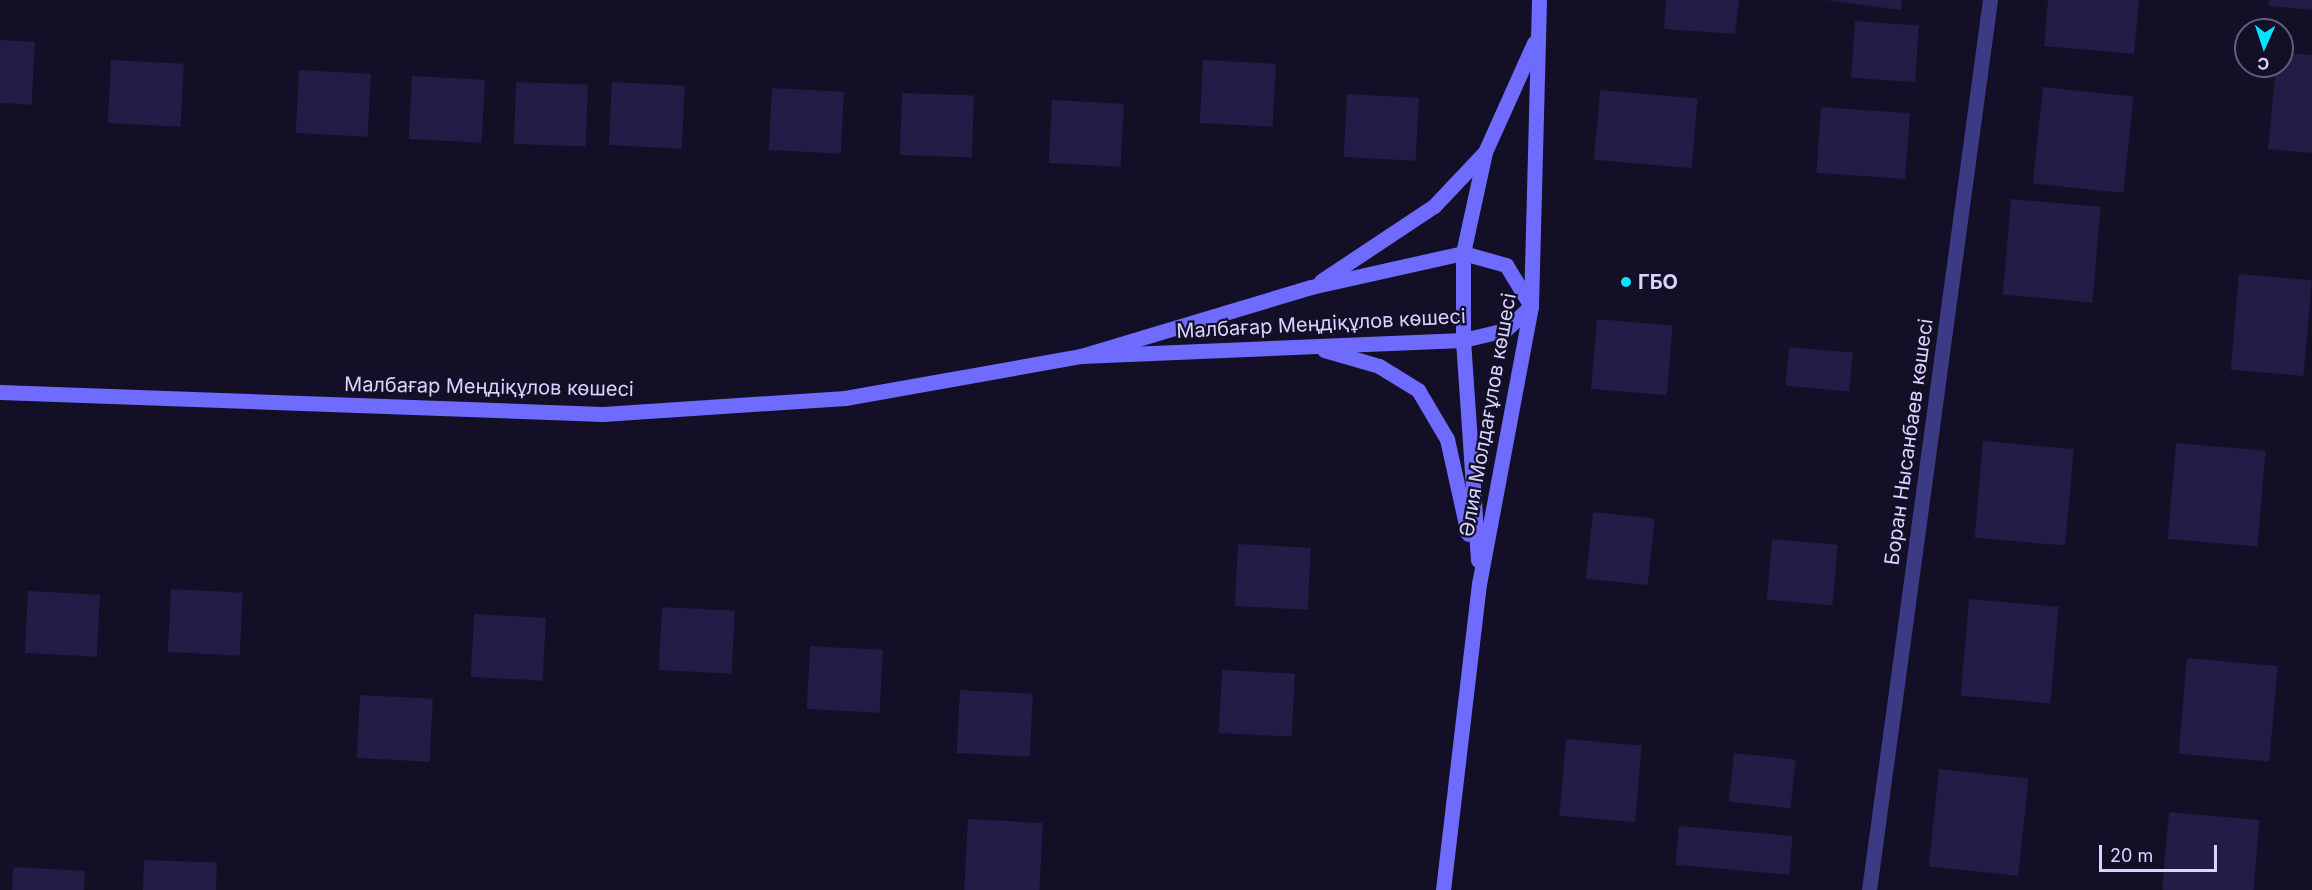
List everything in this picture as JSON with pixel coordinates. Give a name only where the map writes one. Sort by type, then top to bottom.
[{"type":"main road","name":"Әлия Молдағұлов көшесі","points":[[1443,890],[1479,584],[1532,306],[1539,0]]},
{"type":"main road","name":"Әлия Молдағұлов көшесі","points":[[1479,584],[1463,340],[1463,253],[1485,152],[1537,37]]},
{"type":"main road","points":[[1311,287],[1434,206],[1485,152]]},
{"type":"main road","name":"Малбағар Меңдіқұлов көшесі","points":[[0,392],[603,414],[846,398],[1081,356],[1311,287],[1463,253],[1506,266],[1532,306],[1505,330],[1463,340],[1081,356]]},
{"type":"main road","points":[[1310,346],[1379,366],[1418,390],[1448,439],[1479,584]]},
{"type":"street","name":"Боран Нысанбаев көшесі","points":[[1869,890],[1990,0]]},
{"type":"building","points":[[1666,0],[1739,0],[1735,34],[1664,29]]},
{"type":"building","points":[[1825,0],[1902,0],[1901,10]]},
{"type":"building","points":[[2048,0],[2139,0],[2134,54],[2044,46]]},
{"type":"building","points":[[2269,0],[2312,0],[2312,10],[2269,6]]},
{"type":"building","points":[[1855,21],[1919,25],[1915,82],[1851,78]]},
{"type":"building","points":[[0,40],[35,42],[32,105],[0,103]]},
{"type":"building","points":[[2294,53],[2312,55],[2312,153],[2268,149],[2275,78],[2294,78]]},
{"type":"building","points":[[111,60],[184,64],[181,127],[108,123]]},
{"type":"building","points":[[1203,60],[1276,64],[1273,127],[1200,123]]},
{"type":"building","points":[[299,70],[371,74],[368,137],[296,133]]},
{"type":"building","points":[[412,76],[485,80],[482,143],[409,139]]},
{"type":"building","points":[[516,82],[588,85],[586,146],[514,144]]},
{"type":"building","points":[[612,82],[685,86],[682,149],[609,145]]},
{"type":"building","points":[[2043,87],[2134,97],[2123,193],[2033,183]]},
{"type":"building","points":[[772,88],[844,92],[841,154],[769,150]]},
{"type":"building","points":[[1600,90],[1698,99],[1692,168],[1594,160]]},
{"type":"building","points":[[902,93],[974,96],[972,157],[900,155]]},
{"type":"building","points":[[1347,94],[1419,98],[1416,161],[1344,157]]},
{"type":"building","points":[[1052,100],[1124,104],[1121,167],[1049,163]]},
{"type":"building","points":[[1821,107],[1910,113],[1905,179],[1816,173]]},
{"type":"building","points":[[2011,199],[2101,207],[2092,302],[2003,295]]},
{"type":"building","points":[[2239,274],[2312,280],[2303,376],[2231,370]]},
{"type":"building","points":[[1597,319],[1673,326],[1667,395],[1591,389]]},
{"type":"building","points":[[1789,347],[1853,353],[1849,391],[1786,386]]},
{"type":"building","points":[[1983,441],[2074,449],[2065,546],[1975,538]]},
{"type":"building","points":[[2176,443],[2266,451],[2257,546],[2168,539]]},
{"type":"building","points":[[1593,512],[1655,518],[1648,585],[1586,579]]},
{"type":"building","points":[[1772,539],[1838,545],[1832,606],[1767,600]]},
{"type":"building","points":[[1238,544],[1311,548],[1308,610],[1235,606]]},
{"type":"building","points":[[171,589],[243,593],[240,656],[168,652]]},
{"type":"building","points":[[28,591],[100,595],[97,657],[25,653]]},
{"type":"building","points":[[1969,599],[2059,607],[2050,703],[1961,696]]},
{"type":"building","points":[[662,607],[735,611],[732,674],[659,670]]},
{"type":"building","points":[[474,614],[546,618],[543,681],[471,677]]},
{"type":"building","points":[[810,646],[883,650],[880,713],[807,709]]},
{"type":"building","points":[[2187,658],[2278,666],[2269,762],[2179,754]]},
{"type":"building","points":[[1222,670],[1295,674],[1292,737],[1219,733]]},
{"type":"building","points":[[960,690],[1033,694],[1030,757],[957,753]]},
{"type":"building","points":[[360,695],[433,699],[430,762],[357,758]]},
{"type":"building","points":[[1566,739],[1642,746],[1635,822],[1559,816]]},
{"type":"building","points":[[1734,753],[1796,759],[1791,808],[1729,802]]},
{"type":"building","points":[[1939,769],[2029,778],[2018,876],[1929,866]]},
{"type":"building","points":[[2169,812],[2260,820],[2254,890],[2162,890]]},
{"type":"building","points":[[968,819],[1043,823],[1039,890],[964,890]]},
{"type":"building","points":[[1679,826],[1793,836],[1789,875],[1676,865]]},
{"type":"building","points":[[144,860],[217,863],[216,890],[143,890]]},
{"type":"building","points":[[13,867],[85,871],[84,890],[12,890]]},
{"type":"place","name":"ГБО","points":[[1626,282]]}]
